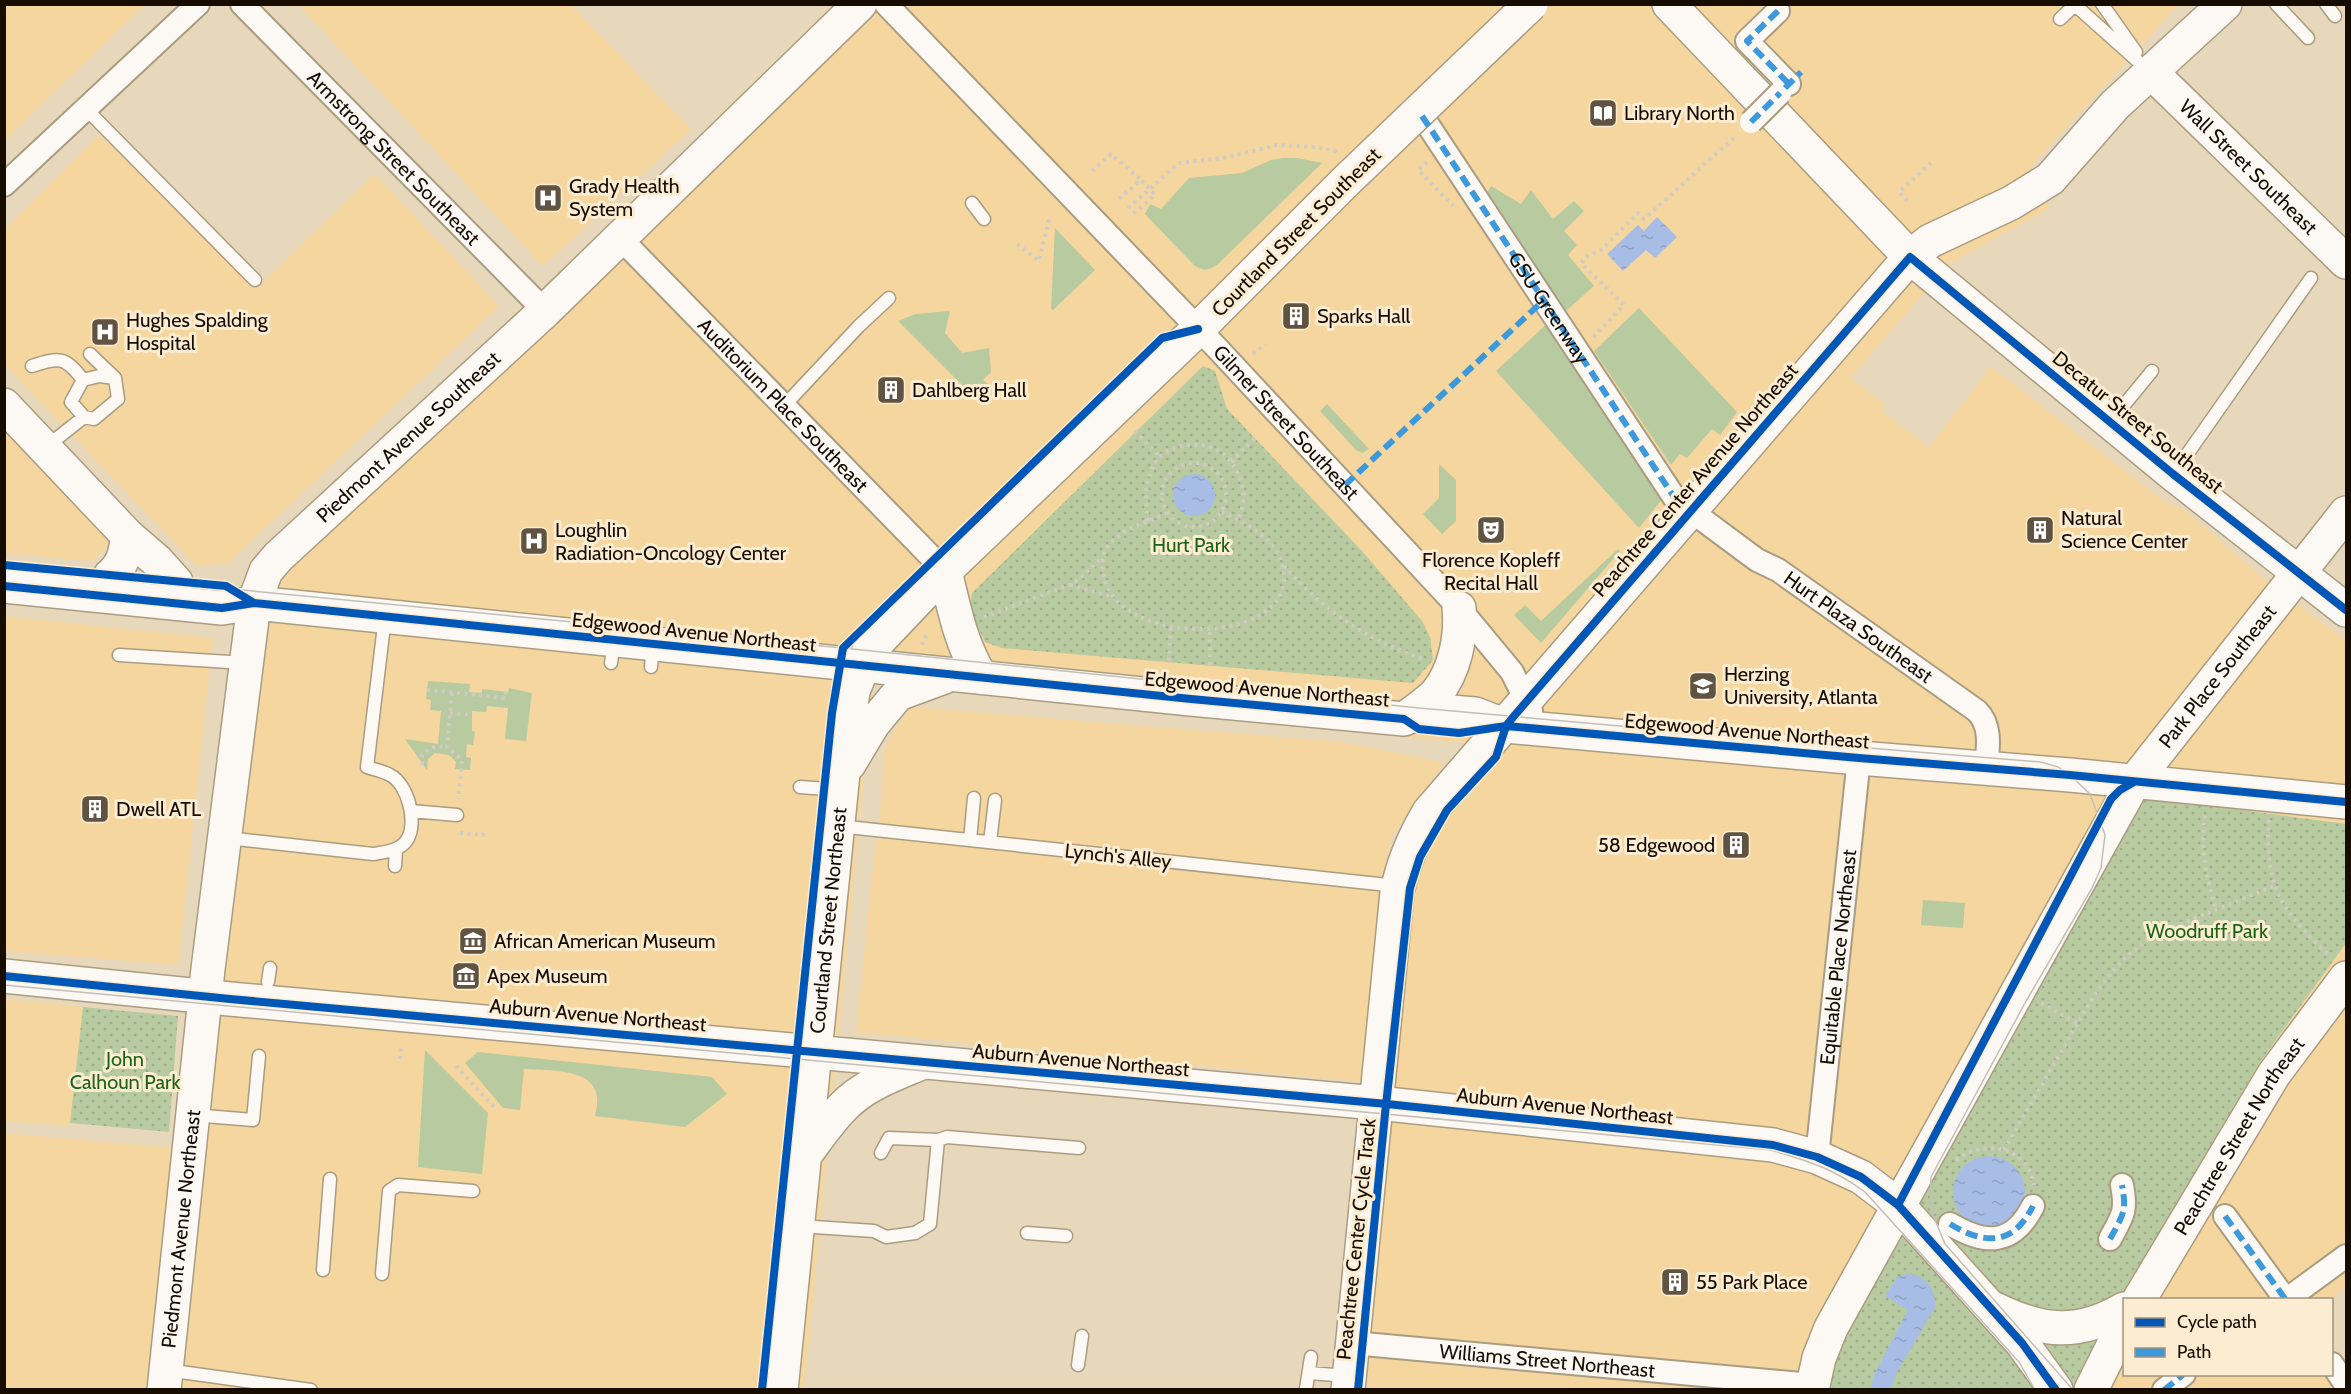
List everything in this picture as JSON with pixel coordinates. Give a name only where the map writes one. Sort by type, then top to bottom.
[{"type":"main road","name":"Piedmont Avenue Southeast","points":[[206,997],[254,603],[266,571],[278,557],[546,311],[860,4]]},
{"type":"main road","name":"Courtland Street Southeast","points":[[862,666],[869,651],[945,571],[1198,330],[1345,182],[1531,4]]},
{"type":"main road","name":"Decatur Street Southeast","points":[[1669,4],[1910,257],[2173,474],[2346,610]]},
{"type":"main road","name":"Peachtree Center Avenue Northeast","points":[[1349,1383],[1398,886],[1404,861],[1414,837],[1430,812],[1523,718],[1683,504],[1910,257],[1930,241],[2011,203],[2050,179],[2115,105],[2224,4]]},
{"type":"main road","name":"Wall Street Southeast","points":[[2151,72],[2346,262]]},
{"type":"main road","points":[[4,405],[128,536],[157,561],[176,582]]},
{"type":"main road","name":"Park Place Southeast","points":[[1812,1387],[1819,1358],[1831,1328],[2134,782],[2346,513]]},
{"type":"main road","points":[[111,576],[120,568],[124,560],[128,536]]},
{"type":"main road","name":"Edgewood Avenue Northeast","points":[[4,565],[226,586],[254,603]]},
{"type":"main road","points":[[842,782],[873,724],[898,694],[966,676],[972,662],[958,627],[945,571]]},
{"type":"main road","name":"Edgewood Avenue Northeast","points":[[4,586],[222,608],[254,603],[385,616],[613,652],[652,656],[862,666],[1404,719],[1419,729],[1459,733],[1523,718],[1859,758],[1986,767],[2346,802]]},
{"type":"main road","points":[[1404,719],[1427,703],[1437,693],[1446,677],[1458,645],[1461,622],[1459,608]]},
{"type":"main road","name":"Courtland Street Northeast","points":[[781,1389],[842,782],[853,691],[862,666]]},
{"type":"main road","name":"Peachtree Street Northeast","points":[[2137,1298],[2338,966]]},
{"type":"main road","name":"Auburn Avenue Northeast","points":[[4,976],[206,997],[1375,1103],[1773,1145],[1817,1157],[1861,1177],[1898,1205],[2022,1343],[2056,1389]]},
{"type":"main road","name":"Piedmont Avenue Northeast","points":[[164,1379],[172,1329],[206,997]]},
{"type":"main road","points":[[805,1155],[843,1107],[854,1097],[875,1082],[924,1062]]},
{"type":"main road","points":[[1990,1307],[2026,1323],[2055,1329],[2073,1329],[2109,1318],[2123,1308]]},
{"type":"main road","points":[[2091,1389],[2123,1326]]},
{"type":"street","points":[[4,185],[198,4]]},
{"type":"street","name":"Armstrong Street Southeast","points":[[242,4],[546,311]]},
{"type":"street","name":"Gilmer Street Southeast","points":[[886,4],[1198,330],[1459,608],[1512,672],[1523,718]]},
{"type":"street","points":[[1751,122],[1789,84],[1746,41],[1778,11]]},
{"type":"street","name":"GSU Greenway","points":[[1422,116],[1683,504]]},
{"type":"street","name":"Auditorium Place Southeast","points":[[621,239],[945,571]]},
{"type":"street","name":"Hurt Plaza Southeast","points":[[1683,504],[1757,560],[1778,570],[1977,711],[1983,717],[1988,729],[1986,767]]},
{"type":"street","name":"Equitable Place Northeast","points":[[1817,1157],[1859,758]]},
{"type":"street","points":[[2110,1239],[2126,1206],[2122,1185]]},
{"type":"street","points":[[1950,1224],[1969,1235],[1984,1239],[2000,1238],[2014,1231],[2026,1220],[2033,1206]]},
{"type":"street","points":[[2225,1216],[2285,1298]]},
{"type":"street","points":[[2287,1298],[2346,1256]]},
{"type":"street","name":"Williams Street Northeast","points":[[1353,1343],[1812,1387]]},
{"type":"street","points":[[2333,1367],[2346,1385]]},
{"type":"street","points":[[2164,1389],[2181,1376]]},
{"type":"lane","points":[[1372,163],[1541,4]]},
{"type":"lane","points":[[2102,4],[2151,72]]},
{"type":"lane","points":[[2277,4],[2308,38]]},
{"type":"lane","points":[[2326,4],[2336,16]]},
{"type":"lane","points":[[2060,19],[2076,5],[2151,72]]},
{"type":"lane","points":[[86,108],[255,280]]},
{"type":"lane","points":[[972,204],[984,219]]},
{"type":"lane","points":[[2173,474],[2311,278]]},
{"type":"lane","points":[[783,407],[851,334],[889,298]]},
{"type":"lane","points":[[82,380],[71,402],[84,417],[94,419],[118,399],[115,378],[90,354]]},
{"type":"lane","points":[[32,366],[52,359],[71,364],[82,380]]},
{"type":"lane","points":[[2110,422],[2152,371]]},
{"type":"lane","points":[[82,380],[99,376],[115,378]]},
{"type":"lane","points":[[45,447],[84,417]]},
{"type":"lane","points":[[225,838],[373,854],[396,850],[408,839],[411,811],[403,788],[392,776],[368,767],[385,616]]},
{"type":"lane","points":[[119,656],[246,663]]},
{"type":"lane","points":[[800,787],[842,782]]},
{"type":"lane","points":[[969,840],[974,798]]},
{"type":"lane","points":[[990,842],[995,800]]},
{"type":"lane","points":[[411,811],[457,815]]},
{"type":"lane","name":"Lynch's Alley","points":[[838,826],[1398,886]]},
{"type":"lane","points":[[395,866],[396,850]]},
{"type":"lane","points":[[268,982],[270,968]]},
{"type":"lane","points":[[193,1116],[253,1120],[259,1056]]},
{"type":"lane","points":[[881,1153],[889,1138],[938,1140],[947,1137],[1079,1148]]},
{"type":"lane","points":[[798,1226],[874,1231],[886,1237],[915,1233],[930,1224],[938,1140]]},
{"type":"lane","points":[[324,1270],[330,1179]]},
{"type":"lane","points":[[382,1274],[389,1191],[398,1185],[473,1191]]},
{"type":"lane","points":[[1027,1233],[1066,1236]]},
{"type":"lane","points":[[1078,1365],[1082,1336]]},
{"type":"lane","points":[[1306,1389],[1311,1357]]},
{"type":"lane","points":[[1309,1372],[1349,1383]]},
{"type":"lane","points":[[164,1379],[311,1389]]},
{"type":"path","points":[[1611,318],[1624,305],[1581,263],[1588,256],[1601,250],[1638,213],[1644,219],[1751,122]]},
{"type":"path","points":[[1128,208],[1179,163],[1223,158],[1277,145],[1335,151]]},
{"type":"path","points":[[1092,171],[1111,154],[1149,188],[1155,195],[1133,214]]},
{"type":"path","points":[[1907,201],[1899,192],[1931,163]]},
{"type":"path","points":[[1119,199],[1141,180]]},
{"type":"path","points":[[1017,244],[1039,261],[1050,216]]},
{"type":"path","points":[[1253,354],[1265,344]]},
{"type":"path","points":[[1135,431],[1160,458]]},
{"type":"path","points":[[1230,462],[1255,438]]},
{"type":"path","points":[[1148,521],[1146,503],[1148,482],[1160,458],[1173,449],[1185,445],[1199,445],[1215,450],[1226,456],[1236,469],[1244,499],[1238,520]]},
{"type":"path","points":[[1198,462],[1217,472],[1224,481],[1227,491],[1222,512],[1205,525],[1194,527],[1174,520],[1167,513],[1163,503],[1161,493],[1164,483],[1177,467],[1198,462]]},
{"type":"path","points":[[1167,513],[1135,525],[1107,547],[1103,558],[1105,584],[1112,597],[1133,614],[1171,627],[1210,629],[1248,620],[1275,605],[1282,593],[1285,579],[1278,552],[1268,539],[1222,512]]},
{"type":"path","points":[[982,618],[1070,585],[1103,558]]},
{"type":"path","points":[[1283,566],[1314,599],[1338,616],[1387,645],[1436,664]]},
{"type":"path","points":[[1070,585],[1112,597]]},
{"type":"path","points":[[1169,661],[1171,627]]},
{"type":"path","points":[[1210,629],[1210,665]]},
{"type":"path","points":[[919,650],[928,631]]},
{"type":"path","points":[[427,690],[505,698],[506,692]]},
{"type":"path","points":[[452,693],[447,747],[455,757],[462,760],[461,770]]},
{"type":"path","points":[[450,713],[472,715]]},
{"type":"path","points":[[422,765],[423,755],[427,751],[435,746],[447,747]]},
{"type":"path","points":[[427,751],[432,756]]},
{"type":"path","points":[[2206,808],[2202,836],[2204,859],[2208,886],[2216,909]]},
{"type":"path","points":[[2270,815],[2270,853],[2274,886],[2281,903],[2338,966]]},
{"type":"path","points":[[2004,1149],[2104,980],[2142,943],[2160,933],[2274,886]]},
{"type":"path","points":[[2047,1006],[2077,1023]]},
{"type":"path","points":[[400,1059],[401,1048]]},
{"type":"path","points":[[456,1066],[495,1108]]},
{"type":"path","points":[[1956,1160],[1978,1148],[1991,1147],[2004,1149],[2016,1156],[2030,1173],[2035,1192],[2033,1206]]},
{"type":"shaded area","points":[[5,4],[144,4],[144,5],[5,140]]},
{"type":"shaded area","name":"Grady Health System","points":[[299,5],[571,5],[691,129],[543,266]]},
{"type":"shaded area","points":[[848,5],[2178,5],[2030,167],[2050,208],[1950,263],[1850,378],[1885,405],[1881,411],[1929,447],[1991,367],[2165,502],[2184,510],[2265,580],[2346,641],[2346,1287],[2331,1298],[2123,1298],[2123,1376],[2332,1376],[2342,1389],[1343,1389],[1400,886],[1496,746],[873,684],[804,1389],[5,1389],[4,1133],[197,1150],[240,619]]},
{"type":"shaded area","name":"Hughes Spalding Hospital","points":[[99,135],[259,286],[375,174],[499,306],[228,563],[197,566],[5,365],[5,229]]},
{"type":"shaded area","points":[[4,428],[112,541],[100,555],[89,561],[5,553]]},
{"type":"shaded area","points":[[4,616],[213,638],[178,965],[5,951]]},
{"type":"shaded area","points":[[913,707],[1342,742],[1444,763],[1390,839],[1365,1082],[856,1032],[874,855],[880,819],[884,751],[896,726]]},
{"type":"shaded area","points":[[4,999],[83,1007],[70,1126],[5,1121]]},
{"type":"green space","points":[[1283,158],[1322,163],[1217,265],[1211,268],[1206,270],[1194,265],[1145,214],[1150,204],[1161,209],[1189,178],[1242,173],[1271,160]]},
{"type":"green space","points":[[1491,186],[1521,204],[1531,190],[1553,219],[1574,201],[1584,211],[1564,231],[1577,245],[1568,255],[1594,286],[1557,319],[1481,204]]},
{"type":"green space","points":[[1055,228],[1095,270],[1053,310],[1051,309]]},
{"type":"green space","points":[[1639,308],[1737,412],[1720,435],[1712,429],[1687,458],[1680,454],[1671,465],[1594,351]]},
{"type":"green space","points":[[950,311],[945,333],[962,353],[989,348],[991,372],[983,380],[988,384],[974,397],[898,321],[916,314]]},
{"type":"green space","points":[[1549,322],[1667,493],[1639,528],[1496,371]]},
{"type":"green space","name":"Hurt Park","points":[[1203,366],[1215,371],[1227,409],[1362,551],[1422,621],[1430,637],[1433,660],[1413,683],[1002,648],[985,642],[970,610],[972,593]]},
{"type":"green space","points":[[1327,404],[1369,449],[1362,453],[1356,450],[1320,411]]},
{"type":"green space","points":[[1439,464],[1456,480],[1456,521],[1442,534],[1423,514],[1439,498]]},
{"type":"green space","points":[[1618,549],[1620,551],[1541,643],[1514,615],[1525,605],[1541,621]]},
{"type":"green space","points":[[428,681],[470,684],[469,692],[482,693],[482,689],[508,692],[509,688],[532,693],[526,741],[505,739],[508,708],[487,706],[486,712],[472,711],[472,731],[475,732],[473,745],[467,744],[466,757],[471,758],[470,770],[455,769],[456,762],[449,755],[435,753],[428,759],[427,770],[405,739],[438,744],[441,711],[430,710],[431,700],[426,699]]},
{"type":"green space","name":"Woodruff Park","points":[[2146,797],[2346,824],[2346,943],[2260,1062],[2136,1272],[2079,1389],[1816,1390],[1826,1348]]},
{"type":"green space","points":[[1923,900],[1965,903],[1963,928],[1921,925]]},
{"type":"green space","name":"John Calhoun Park","points":[[83,1007],[178,1016],[169,1132],[70,1123]]},
{"type":"green space","points":[[425,1050],[488,1113],[482,1174],[418,1167]]},
{"type":"green space","points":[[478,1052],[712,1077],[727,1094],[685,1127],[595,1116],[597,1097],[594,1087],[587,1080],[568,1073],[524,1069],[520,1110],[503,1108],[465,1063]]},
{"type":"water","points":[[1657,217],[1677,237],[1655,258],[1646,250],[1623,271],[1607,254],[1638,225],[1644,231]]},
{"type":"water","points":[[1194,474],[1209,480],[1215,495],[1209,510],[1194,516],[1179,510],[1173,495],[1179,480]]},
{"type":"water","points":[[1989,1156],[2009,1162],[2019,1172],[2025,1192],[2019,1212],[2009,1222],[1989,1228],[1969,1222],[1959,1212],[1953,1192],[1959,1172],[1969,1162]]},
{"type":"water","points":[[1907,1274],[1919,1276],[1928,1283],[1934,1294],[1935,1307],[1896,1374],[1891,1389],[1871,1389],[1873,1377],[1908,1310],[1885,1296],[1897,1277]]},
{"type":"tram line","points":[[4,567],[843,648],[1419,708],[2041,762],[2058,767],[2090,794],[2105,835],[2101,868],[1931,1177],[1930,1208],[1945,1244],[2073,1390]]},
{"type":"tram line","points":[[4,985],[1771,1150],[1831,1171],[1865,1192],[2019,1362],[2035,1390]]},
{"type":"marked path","points":[[1778,11],[1747,41],[1789,84]]},
{"type":"marked path","points":[[1785,88],[1801,72]]},
{"type":"marked path","points":[[1751,122],[1780,93]]},
{"type":"marked path","points":[[1422,116],[1674,497]]},
{"type":"marked path","points":[[1345,485],[1544,300]]},
{"type":"marked path","points":[[2110,1239],[2123,1213],[2122,1185]]},
{"type":"marked path","points":[[1950,1224],[1975,1236],[1997,1238],[2017,1229],[2033,1206]]},
{"type":"marked path","points":[[2225,1216],[2285,1298]]},
{"type":"marked path","points":[[2164,1390],[2182,1376]]},
{"type":"cycle path","name":"Peachtree Center Cycle Track","points":[[1358,1390],[1410,888],[1420,857],[1447,810],[1496,757],[1506,726],[1514,716],[1910,257],[2173,474],[2346,610]]},
{"type":"cycle path","points":[[762,1390],[832,713],[843,648],[1162,338],[1198,329]]},
{"type":"cycle path","points":[[4,565],[226,586],[254,603]]},
{"type":"cycle path","points":[[4,586],[222,608],[254,603],[1404,719],[1419,729],[1459,733],[1506,726],[2070,775],[2346,802]]},
{"type":"cycle path","points":[[1898,1205],[2111,799],[2120,790],[2134,782]]},
{"type":"cycle path","points":[[4,976],[230,999],[1387,1104],[1773,1145],[1817,1157],[1861,1177],[1898,1205],[2022,1343],[2056,1390]]},
{"type":"place","name":"Library North","points":[[1603,113]]},
{"type":"place","name":"Grady Health System","points":[[548,198]]},
{"type":"place","name":"Sparks Hall","points":[[1296,316]]},
{"type":"place","name":"Hughes Spalding Hospital","points":[[105,332]]},
{"type":"place","name":"Dahlberg Hall","points":[[891,390]]},
{"type":"place","name":"Florence Kopleff Recital Hall","points":[[1491,530]]},
{"type":"place","name":"Natural Science Center","points":[[2040,530]]},
{"type":"place","name":"Loughlin Radiation-Oncology Center","points":[[534,541]]},
{"type":"place","name":"Herzing University, Atlanta","points":[[1703,686]]},
{"type":"place","name":"Dwell ATL","points":[[95,809]]},
{"type":"place","name":"58 Edgewood","points":[[1736,845]]},
{"type":"place","name":"African American Museum","points":[[473,941]]},
{"type":"place","name":"Apex Museum","points":[[466,976]]},
{"type":"place","name":"55 Park Place","points":[[1675,1282]]}]
